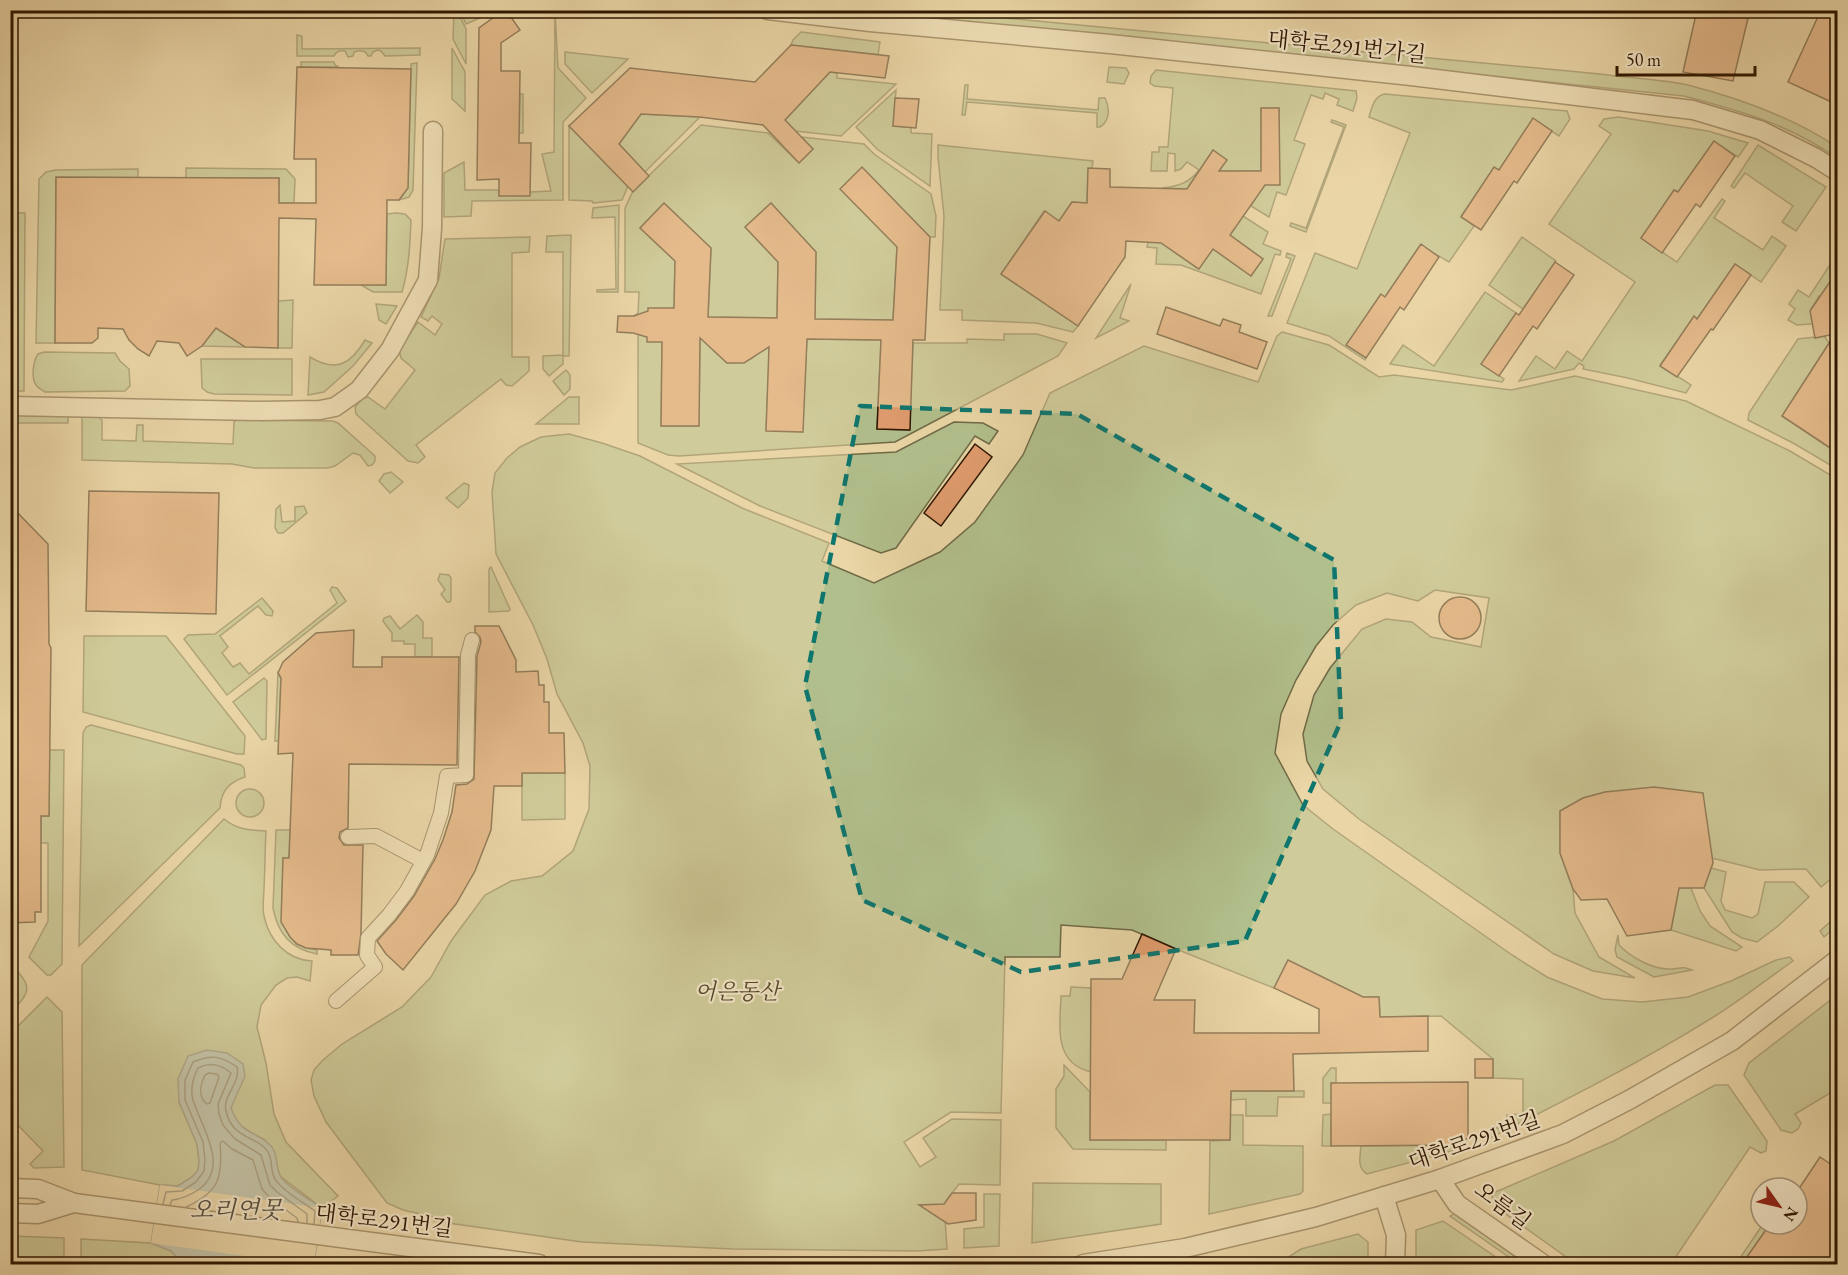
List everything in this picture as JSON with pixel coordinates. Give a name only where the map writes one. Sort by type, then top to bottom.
[{"type":"street","name":"대학로291번가길","points":[[768,10],[1411,76],[1693,110],[1760,130],[1816,158],[1838,172]]},
{"type":"street","points":[[10,406],[261,411],[320,410],[335,407],[359,390],[390,350],[428,280],[432,228],[433,131]]},
{"type":"street","points":[[336,1001],[375,967],[367,955],[368,938],[395,907],[423,861],[441,813],[447,776],[466,775],[467,639]]},
{"type":"street","points":[[348,837],[376,836],[423,861]]},
{"type":"street","name":"대학로291번길","points":[[1083,1264],[1196,1246],[1316,1217],[1440,1179],[1563,1134],[1629,1100],[1732,1041],[1838,959]]},
{"type":"street","name":"오름길","points":[[1440,1179],[1457,1204],[1543,1264]]},
{"type":"street","name":"대학로291번길","points":[[10,1188],[38,1188],[74,1203],[539,1264]]},
{"type":"street","points":[[1384,1196],[1396,1235],[1395,1264]]},
{"type":"street","points":[[10,1214],[38,1214],[74,1203]]},
{"type":"highlighted area","points":[[860,406],[1077,414],[1334,560],[1341,721],[1245,941],[1021,972],[862,900],[805,686]]},
{"type":"green space","points":[[454,11],[457,11],[466,29],[466,64],[453,39]]},
{"type":"green space","points":[[460,11],[496,11],[466,24]]},
{"type":"green space","points":[[555,11],[558,68],[586,98],[563,122],[563,200],[472,201],[471,216],[444,217],[444,173],[464,162],[465,190],[499,190],[499,196],[551,191],[542,154],[554,152]]},
{"type":"green space","points":[[865,11],[930,11],[1677,83],[1726,96],[1784,118],[1837,147],[1837,158],[1782,127],[1745,113],[1684,96]]},
{"type":"green space","points":[[801,32],[880,42],[878,55],[791,45]]},
{"type":"green space","points":[[297,35],[302,36],[302,49],[420,48],[420,55],[385,56],[377,50],[371,56],[361,51],[354,52],[353,56],[348,57],[345,51],[341,51],[334,56],[297,56]]},
{"type":"green space","points":[[452,48],[465,72],[465,111],[452,99]]},
{"type":"green space","points":[[565,52],[628,59],[592,93],[565,64]]},
{"type":"green space","points":[[301,62],[334,62],[339,67],[301,67]]},
{"type":"green space","points":[[417,63],[413,190],[409,197],[399,200],[408,188],[411,64]]},
{"type":"green space","points":[[1109,67],[1126,68],[1129,73],[1124,84],[1107,82]]},
{"type":"green space","points":[[1156,70],[1356,91],[1357,98],[1353,111],[1337,105],[1339,99],[1325,93],[1323,99],[1311,95],[1294,140],[1305,144],[1286,195],[1277,192],[1269,217],[1251,206],[1256,197],[1245,189],[1254,176],[1279,185],[1279,108],[1261,108],[1261,171],[1219,171],[1226,160],[1213,150],[1187,189],[1162,188],[1183,183],[1199,170],[1187,162],[1181,169],[1175,171],[1175,154],[1168,153],[1167,171],[1151,171],[1152,152],[1159,152],[1159,147],[1168,147],[1173,88],[1154,86],[1150,83],[1151,76]]},
{"type":"green space","points":[[830,72],[837,73],[837,78],[896,84],[841,136],[795,131],[785,120]]},
{"type":"green space","points":[[965,85],[968,85],[967,99],[1098,110],[1099,98],[1105,98],[1108,114],[1106,121],[1097,127],[1097,113],[967,102],[965,115],[962,115]]},
{"type":"green space","points":[[896,90],[893,126],[911,127],[911,133],[932,134],[930,186],[877,149],[856,127]]},
{"type":"green space","points":[[520,94],[523,94],[523,133],[519,133]]},
{"type":"green space","points":[[1385,94],[1567,111],[1570,119],[1559,136],[1533,119],[1499,170],[1494,168],[1461,216],[1474,226],[1449,262],[1420,245],[1385,297],[1380,295],[1347,345],[1366,358],[1365,360],[1329,336],[1287,323],[1315,253],[1357,269],[1410,133],[1369,117],[1376,100]]},
{"type":"green space","points":[[641,114],[700,117],[645,172],[619,144]]},
{"type":"green space","points":[[1618,117],[1708,131],[1748,143],[1738,157],[1714,141],[1678,192],[1674,190],[1641,238],[1677,262],[1722,199],[1725,201],[1714,218],[1763,250],[1772,236],[1786,246],[1761,282],[1735,264],[1697,319],[1694,317],[1660,365],[1691,385],[1686,393],[1583,369],[1584,366],[1579,363],[1574,369],[1519,381],[1536,356],[1555,369],[1567,351],[1582,361],[1635,282],[1549,224],[1611,134],[1599,126],[1604,119]]},
{"type":"green space","points":[[1332,120],[1346,125],[1306,232],[1290,226],[1291,223],[1306,228],[1344,127],[1331,122]]},
{"type":"green space","points":[[701,125],[768,133],[799,163],[813,149],[801,137],[864,144],[874,154],[931,194],[936,216],[935,237],[930,237],[862,168],[897,247],[893,320],[815,319],[816,252],[771,203],[745,227],[778,262],[777,318],[708,317],[711,248],[664,203],[640,228],[675,261],[674,308],[634,316],[638,313],[639,292],[625,292],[625,208],[633,191]]},
{"type":"green space","points":[[569,126],[628,186],[622,200],[593,203],[592,201],[569,200]]},
{"type":"green space","points":[[938,145],[1093,161],[1092,168],[1088,169],[1087,203],[1072,202],[1059,221],[1044,211],[1001,274],[1078,326],[1073,332],[1036,323],[962,320],[962,310],[940,310],[944,216]]},
{"type":"green space","points":[[1758,145],[1826,187],[1796,231],[1782,222],[1793,206],[1745,173],[1734,188],[1731,186]]},
{"type":"green space","points":[[186,168],[286,169],[295,179],[294,203],[279,203],[279,178],[186,178]]},
{"type":"green space","points":[[138,169],[138,178],[56,178],[55,343],[36,343],[39,179],[46,172],[56,170]]},
{"type":"green space","points":[[619,205],[618,292],[597,292],[597,290],[616,289],[615,217],[592,218],[593,208]]},
{"type":"green space","points":[[10,213],[25,213],[24,391],[11,391]]},
{"type":"green space","points":[[387,214],[405,214],[411,220],[408,265],[402,292],[373,292],[361,285],[386,285]]},
{"type":"green space","points":[[1243,216],[1268,232],[1263,244],[1281,251],[1280,255],[1275,254],[1261,294],[1181,265],[1156,264],[1157,248],[1147,247],[1148,242],[1160,242],[1198,269],[1213,249],[1251,276],[1263,259],[1230,235]]},
{"type":"green space","points":[[571,235],[569,356],[563,356],[563,364],[549,376],[543,369],[543,356],[563,355],[563,252],[546,252],[547,236]]},
{"type":"green space","points":[[530,237],[529,252],[512,253],[512,357],[529,357],[529,371],[512,386],[506,385],[501,379],[416,445],[425,457],[418,463],[408,461],[356,414],[355,407],[362,399],[368,397],[385,409],[415,370],[401,358],[399,350],[418,322],[435,335],[442,324],[432,316],[428,321],[421,317],[439,278],[445,239]]},
{"type":"green space","points":[[1522,237],[1556,261],[1523,309],[1489,285]]},
{"type":"green space","points":[[1287,253],[1295,256],[1272,316],[1268,316],[1291,259],[1286,257]]},
{"type":"green space","points":[[1837,254],[1837,270],[1831,280],[1835,283],[1825,299],[1819,296],[1811,309],[1826,319],[1823,323],[1797,325],[1788,320],[1795,309],[1789,304],[1798,290],[1809,297]]},
{"type":"green space","points":[[1131,284],[1120,318],[1129,321],[1096,338]]},
{"type":"green space","points":[[1485,292],[1516,313],[1482,364],[1504,379],[1502,382],[1390,364],[1403,345],[1434,366]]},
{"type":"green space","points":[[293,300],[292,348],[278,348],[278,301]]},
{"type":"green space","points":[[376,304],[397,306],[386,324],[379,320]]},
{"type":"green space","points":[[218,317],[245,347],[202,346],[214,330]]},
{"type":"green space","name":"어은동산","points":[[1282,332],[1329,345],[1379,377],[1394,375],[1511,390],[1575,376],[1686,401],[1790,451],[1837,479],[1837,874],[1821,887],[1806,869],[1760,870],[1712,858],[1605,792],[1583,798],[1560,811],[1560,853],[1573,889],[1575,913],[1599,957],[1635,978],[1593,971],[1554,954],[1359,819],[1323,789],[1307,761],[1303,734],[1314,695],[1330,668],[1362,629],[1386,619],[1412,622],[1431,637],[1481,647],[1489,598],[1435,590],[1418,601],[1387,593],[1356,605],[1333,625],[1316,646],[1296,680],[1281,714],[1275,753],[1303,805],[1333,829],[1512,955],[1547,977],[1602,999],[1642,1002],[1688,997],[1731,981],[1776,960],[1790,957],[1793,961],[1688,1033],[1604,1080],[1490,1138],[1490,1128],[1507,1128],[1507,1115],[1523,1114],[1523,1079],[1493,1078],[1493,1059],[1441,1016],[1380,1017],[1379,997],[1363,997],[1288,960],[1274,988],[1132,930],[1061,925],[1060,957],[1005,957],[1001,1113],[951,1112],[904,1142],[920,1167],[936,1157],[923,1138],[952,1119],[1001,1120],[1000,1185],[959,1184],[944,1204],[947,1249],[917,1251],[733,1249],[582,1242],[434,1221],[434,1217],[403,1210],[387,1203],[326,1122],[314,1096],[311,1080],[314,1070],[342,1044],[402,1007],[431,977],[451,941],[485,895],[511,881],[542,876],[573,851],[589,809],[590,766],[583,743],[557,694],[547,659],[533,625],[496,554],[492,492],[495,473],[507,458],[520,447],[541,437],[569,434],[602,443],[640,456],[742,508],[829,543],[822,561],[874,583],[940,552],[975,522],[1023,455],[1050,393],[1144,346],[1258,382],[1277,336]]},
{"type":"green space","points":[[638,334],[662,342],[661,426],[699,426],[700,338],[710,338],[714,351],[727,363],[751,359],[758,352],[764,339],[770,339],[766,430],[802,432],[807,339],[881,340],[877,429],[909,430],[913,343],[967,343],[967,339],[1004,340],[1004,334],[1037,334],[1067,343],[1058,356],[895,442],[679,456],[668,455],[638,443]]},
{"type":"green space","points":[[1824,336],[1829,343],[1782,416],[1837,453],[1837,469],[1748,420],[1749,413],[1798,339]]},
{"type":"green space","points":[[365,340],[372,343],[353,366],[324,392],[308,395],[310,357],[328,364],[342,364],[354,355]]},
{"type":"green space","points":[[44,352],[115,353],[129,369],[130,386],[125,391],[45,392],[34,382],[33,374],[36,357]]},
{"type":"green space","points":[[201,359],[292,359],[292,395],[207,392],[202,388]]},
{"type":"green space","points":[[566,370],[570,375],[570,389],[564,395],[553,381]]},
{"type":"green space","points":[[569,397],[579,397],[579,424],[536,424]]},
{"type":"green space","points":[[11,414],[68,416],[68,423],[11,423]]},
{"type":"green space","points":[[82,415],[97,416],[102,420],[102,440],[136,441],[137,425],[143,425],[143,441],[233,444],[234,422],[237,420],[333,421],[375,456],[375,461],[368,466],[360,455],[353,453],[335,466],[328,468],[254,468],[232,464],[82,460]]},
{"type":"green space","points":[[954,422],[983,423],[998,431],[989,444],[975,436],[896,548],[881,553],[760,506],[677,464],[896,452]]},
{"type":"green space","points":[[391,472],[403,482],[390,493],[379,481],[384,474]]},
{"type":"green space","points":[[464,483],[469,485],[468,498],[458,508],[446,498]]},
{"type":"green space","points":[[280,505],[282,522],[295,521],[295,507],[304,506],[307,513],[283,533],[278,533],[275,528],[276,509]]},
{"type":"green space","points":[[491,567],[509,611],[489,612],[489,569]]},
{"type":"green space","points":[[440,574],[449,575],[451,578],[450,602],[447,602],[441,594],[445,590],[438,580]]},
{"type":"green space","points":[[332,587],[337,588],[346,601],[227,695],[184,639],[188,635],[215,634],[262,598],[273,611],[272,616],[266,615],[258,606],[220,636],[228,647],[222,653],[233,667],[240,663],[249,674],[337,603],[330,590]]},
{"type":"green space","points":[[417,615],[423,622],[423,638],[432,638],[432,657],[415,657],[415,644],[392,641],[392,633],[383,621],[384,618],[390,616],[400,629]]},
{"type":"green space","points":[[84,636],[166,636],[245,736],[244,754],[83,712]]},
{"type":"green space","points":[[278,673],[281,678],[279,741],[275,741]]},
{"type":"green space","points":[[264,678],[267,681],[266,739],[262,740],[233,702]]},
{"type":"green space","points":[[91,725],[241,765],[244,768],[245,777],[227,788],[220,808],[79,946],[83,733],[86,727]]},
{"type":"green space","points":[[49,750],[64,750],[62,964],[51,975],[47,975],[29,957],[48,921],[48,843],[41,843],[41,816],[49,816]]},
{"type":"green space","points":[[522,773],[565,773],[565,819],[522,820]]},
{"type":"green space","points":[[250,789],[260,793],[264,803],[260,813],[250,817],[240,813],[236,803],[240,793]]},
{"type":"green space","points":[[224,819],[244,829],[266,831],[263,906],[266,925],[275,941],[287,953],[312,961],[310,981],[297,977],[287,978],[276,985],[261,1005],[257,1027],[266,1063],[274,1114],[286,1142],[338,1196],[322,1208],[280,1176],[265,1140],[243,1128],[232,1114],[234,1099],[179,1102],[197,1144],[199,1161],[198,1171],[178,1186],[160,1185],[82,1170],[82,965]]},
{"type":"green space","points":[[276,830],[290,830],[289,858],[283,858],[282,922],[290,937],[297,944],[317,950],[317,954],[300,948],[287,939],[275,917],[273,908]]},
{"type":"green space","points":[[1711,868],[1726,872],[1721,901],[1725,910],[1752,918],[1758,914],[1765,882],[1794,882],[1809,897],[1757,942],[1742,938],[1732,932],[1704,888]]},
{"type":"green space","points":[[1679,888],[1691,888],[1700,911],[1710,926],[1742,947],[1736,951],[1671,930]]},
{"type":"green space","points":[[1837,916],[1837,926],[1824,937],[1820,931]]},
{"type":"green space","points":[[1618,935],[1619,945],[1643,962],[1658,968],[1692,970],[1654,977],[1617,957],[1615,950]]},
{"type":"green space","points":[[11,964],[23,978],[27,988],[23,998],[11,1012],[11,1002],[16,997],[16,977],[11,972]]},
{"type":"green space","points":[[1071,987],[1091,988],[1091,1072],[1070,1061],[1061,1042],[1061,996],[1070,996]]},
{"type":"green space","points":[[1837,995],[1837,1089],[1795,1114],[1801,1123],[1798,1129],[1792,1133],[1781,1130],[1744,1075],[1749,1063]]},
{"type":"green space","points":[[47,997],[62,1012],[64,1167],[34,1168],[30,1164],[43,1151],[11,1118],[11,1033]]},
{"type":"green space","points":[[1064,1065],[1090,1092],[1090,1140],[1166,1140],[1166,1150],[1073,1149],[1056,1128],[1056,1089],[1064,1076]]},
{"type":"green space","points":[[1331,1068],[1336,1068],[1336,1083],[1331,1083],[1332,1103],[1323,1103],[1323,1078]]},
{"type":"green space","points":[[1715,1085],[1728,1085],[1767,1141],[1766,1151],[1761,1153],[1750,1147],[1671,1264],[1576,1264],[1496,1207],[1491,1194],[1614,1141]]},
{"type":"green space","points":[[1231,1091],[1304,1091],[1304,1097],[1278,1097],[1277,1116],[1246,1116],[1246,1099],[1231,1100]]},
{"type":"green space","points":[[1331,1114],[1331,1146],[1322,1146],[1323,1115]]},
{"type":"green space","points":[[1230,1115],[1243,1115],[1243,1145],[1303,1146],[1303,1191],[1300,1194],[1209,1214],[1210,1141],[1230,1140]]},
{"type":"green space","points":[[1462,1145],[1463,1148],[1367,1174],[1360,1165],[1361,1146]]},
{"type":"green space","points":[[1033,1183],[1161,1184],[1161,1224],[1032,1243]]},
{"type":"green space","points":[[984,1194],[1000,1194],[999,1246],[964,1248],[964,1229],[984,1227]]},
{"type":"green space","points":[[1454,1214],[1526,1264],[1519,1264],[1450,1216]]},
{"type":"green space","points":[[1443,1221],[1506,1264],[1416,1264],[1416,1230]]},
{"type":"green space","points":[[1358,1234],[1368,1242],[1368,1264],[1288,1264],[1290,1256],[1301,1249]]},
{"type":"green space","points":[[11,1236],[64,1238],[64,1264],[11,1264]]},
{"type":"green space","points":[[1755,1236],[1762,1236],[1742,1264],[1736,1264]]},
{"type":"green space","points":[[81,1239],[151,1243],[171,1251],[183,1264],[81,1264]]},
{"type":"water","name":"오리연못","points":[[207,1050],[227,1053],[243,1064],[245,1076],[231,1108],[235,1117],[244,1128],[271,1146],[275,1153],[279,1173],[284,1181],[322,1208],[314,1264],[183,1264],[171,1251],[151,1243],[160,1185],[178,1186],[198,1170],[197,1144],[179,1102],[178,1079],[188,1056]]},
{"type":"pier","points":[[160,1185],[322,1208],[314,1264],[151,1243]]},
{"type":"building","points":[[504,10],[520,30],[501,43],[501,71],[520,71],[519,143],[531,143],[530,196],[499,196],[499,179],[477,180],[479,28]]},
{"type":"building","points":[[1697,10],[1750,10],[1733,81],[1683,72]]},
{"type":"building","points":[[1821,10],[1838,10],[1838,105],[1788,82]]},
{"type":"building","points":[[791,45],[889,56],[885,78],[830,72],[785,120],[813,149],[799,163],[763,125],[700,117],[641,114],[619,144],[649,176],[633,192],[569,126],[630,68],[755,82]]},
{"type":"building","points":[[297,67],[411,69],[408,188],[399,200],[387,200],[386,285],[314,285],[316,219],[279,218],[278,348],[245,347],[216,328],[202,346],[187,356],[179,343],[157,341],[149,356],[129,340],[123,329],[98,328],[98,338],[92,343],[55,343],[56,177],[279,178],[279,203],[316,203],[316,159],[294,159]]},
{"type":"building","points":[[895,98],[919,99],[916,128],[893,126]]},
{"type":"building","points":[[1261,108],[1279,108],[1280,185],[1265,185],[1230,235],[1263,259],[1251,276],[1213,249],[1199,269],[1161,243],[1126,241],[1125,257],[1078,326],[1001,274],[1045,211],[1059,221],[1072,202],[1087,203],[1088,168],[1110,169],[1110,187],[1187,189],[1213,150],[1227,160],[1219,171],[1261,171]]},
{"type":"building","points":[[1533,118],[1552,131],[1517,183],[1514,181],[1481,230],[1461,217],[1494,167],[1499,170]]},
{"type":"building","points":[[1714,141],[1735,156],[1700,207],[1696,204],[1662,253],[1641,238],[1674,190],[1678,192]]},
{"type":"building","points":[[862,167],[930,237],[925,340],[913,340],[910,430],[877,429],[881,340],[807,339],[803,432],[766,431],[769,347],[744,363],[727,363],[700,338],[699,426],[661,426],[662,342],[647,342],[647,337],[617,332],[618,316],[634,316],[648,311],[648,308],[674,308],[675,261],[640,228],[664,203],[711,248],[708,317],[777,318],[778,262],[745,227],[771,203],[816,252],[815,319],[893,320],[897,247],[840,189]]},
{"type":"building","points":[[1421,244],[1439,257],[1404,310],[1400,307],[1366,358],[1346,345],[1381,294],[1385,297]]},
{"type":"building","points":[[1555,262],[1574,275],[1537,329],[1533,326],[1499,376],[1481,364],[1516,313],[1519,315]]},
{"type":"building","points":[[1735,264],[1751,275],[1677,377],[1660,366],[1694,316],[1697,319]]},
{"type":"building","points":[[1838,270],[1838,405],[1830,417],[1838,422],[1838,453],[1782,416],[1835,334],[1815,338],[1810,311]]},
{"type":"building","points":[[1166,307],[1220,326],[1223,319],[1241,325],[1239,332],[1267,342],[1257,369],[1157,334]]},
{"type":"building","points":[[975,444],[992,457],[941,526],[924,513]]},
{"type":"building","points":[[89,491],[219,493],[216,614],[86,611]]},
{"type":"building","points":[[10,505],[48,544],[49,644],[51,648],[49,816],[41,816],[41,912],[35,912],[35,922],[10,923],[10,681],[14,681],[16,648],[15,604],[10,599]]},
{"type":"building","points":[[1460,597],[1468,598],[1475,603],[1480,610],[1480,626],[1475,633],[1468,638],[1460,639],[1452,638],[1445,633],[1440,626],[1439,618],[1440,610],[1445,603],[1452,598]]},
{"type":"building","points":[[475,626],[499,626],[516,660],[516,672],[538,671],[539,685],[544,685],[544,702],[549,702],[549,733],[564,733],[565,773],[522,773],[522,786],[494,786],[491,830],[475,871],[456,904],[403,970],[386,954],[377,941],[414,896],[435,859],[452,812],[456,785],[467,784],[474,779],[477,656],[481,642],[475,632]]},
{"type":"building","points":[[354,630],[353,667],[382,667],[382,657],[459,657],[457,765],[349,764],[348,828],[340,832],[339,838],[344,845],[363,845],[361,933],[358,955],[331,955],[331,950],[306,948],[297,944],[281,922],[283,858],[289,858],[293,753],[278,754],[281,678],[278,673],[283,662],[316,633]]},
{"type":"building","points":[[1654,787],[1703,793],[1713,863],[1704,888],[1679,888],[1671,930],[1627,936],[1607,899],[1581,900],[1573,889],[1560,853],[1560,811],[1583,798],[1605,792]]},
{"type":"building","points":[[1142,934],[1176,949],[1154,1000],[1195,1000],[1194,1033],[1319,1033],[1319,1009],[1274,988],[1288,960],[1363,997],[1379,997],[1380,1017],[1428,1016],[1428,1051],[1293,1054],[1294,1091],[1231,1091],[1230,1140],[1090,1140],[1091,979],[1122,979]]},
{"type":"building","points":[[1475,1059],[1493,1059],[1493,1078],[1475,1078]]},
{"type":"building","points":[[1468,1082],[1468,1139],[1462,1139],[1462,1145],[1331,1146],[1331,1083]]},
{"type":"building","points":[[1820,1157],[1838,1169],[1838,1220],[1831,1230],[1838,1235],[1838,1255],[1831,1264],[1742,1264],[1762,1236],[1809,1236],[1807,1176]]},
{"type":"building","points":[[952,1193],[976,1193],[976,1220],[948,1224],[919,1205],[944,1204]]}]
